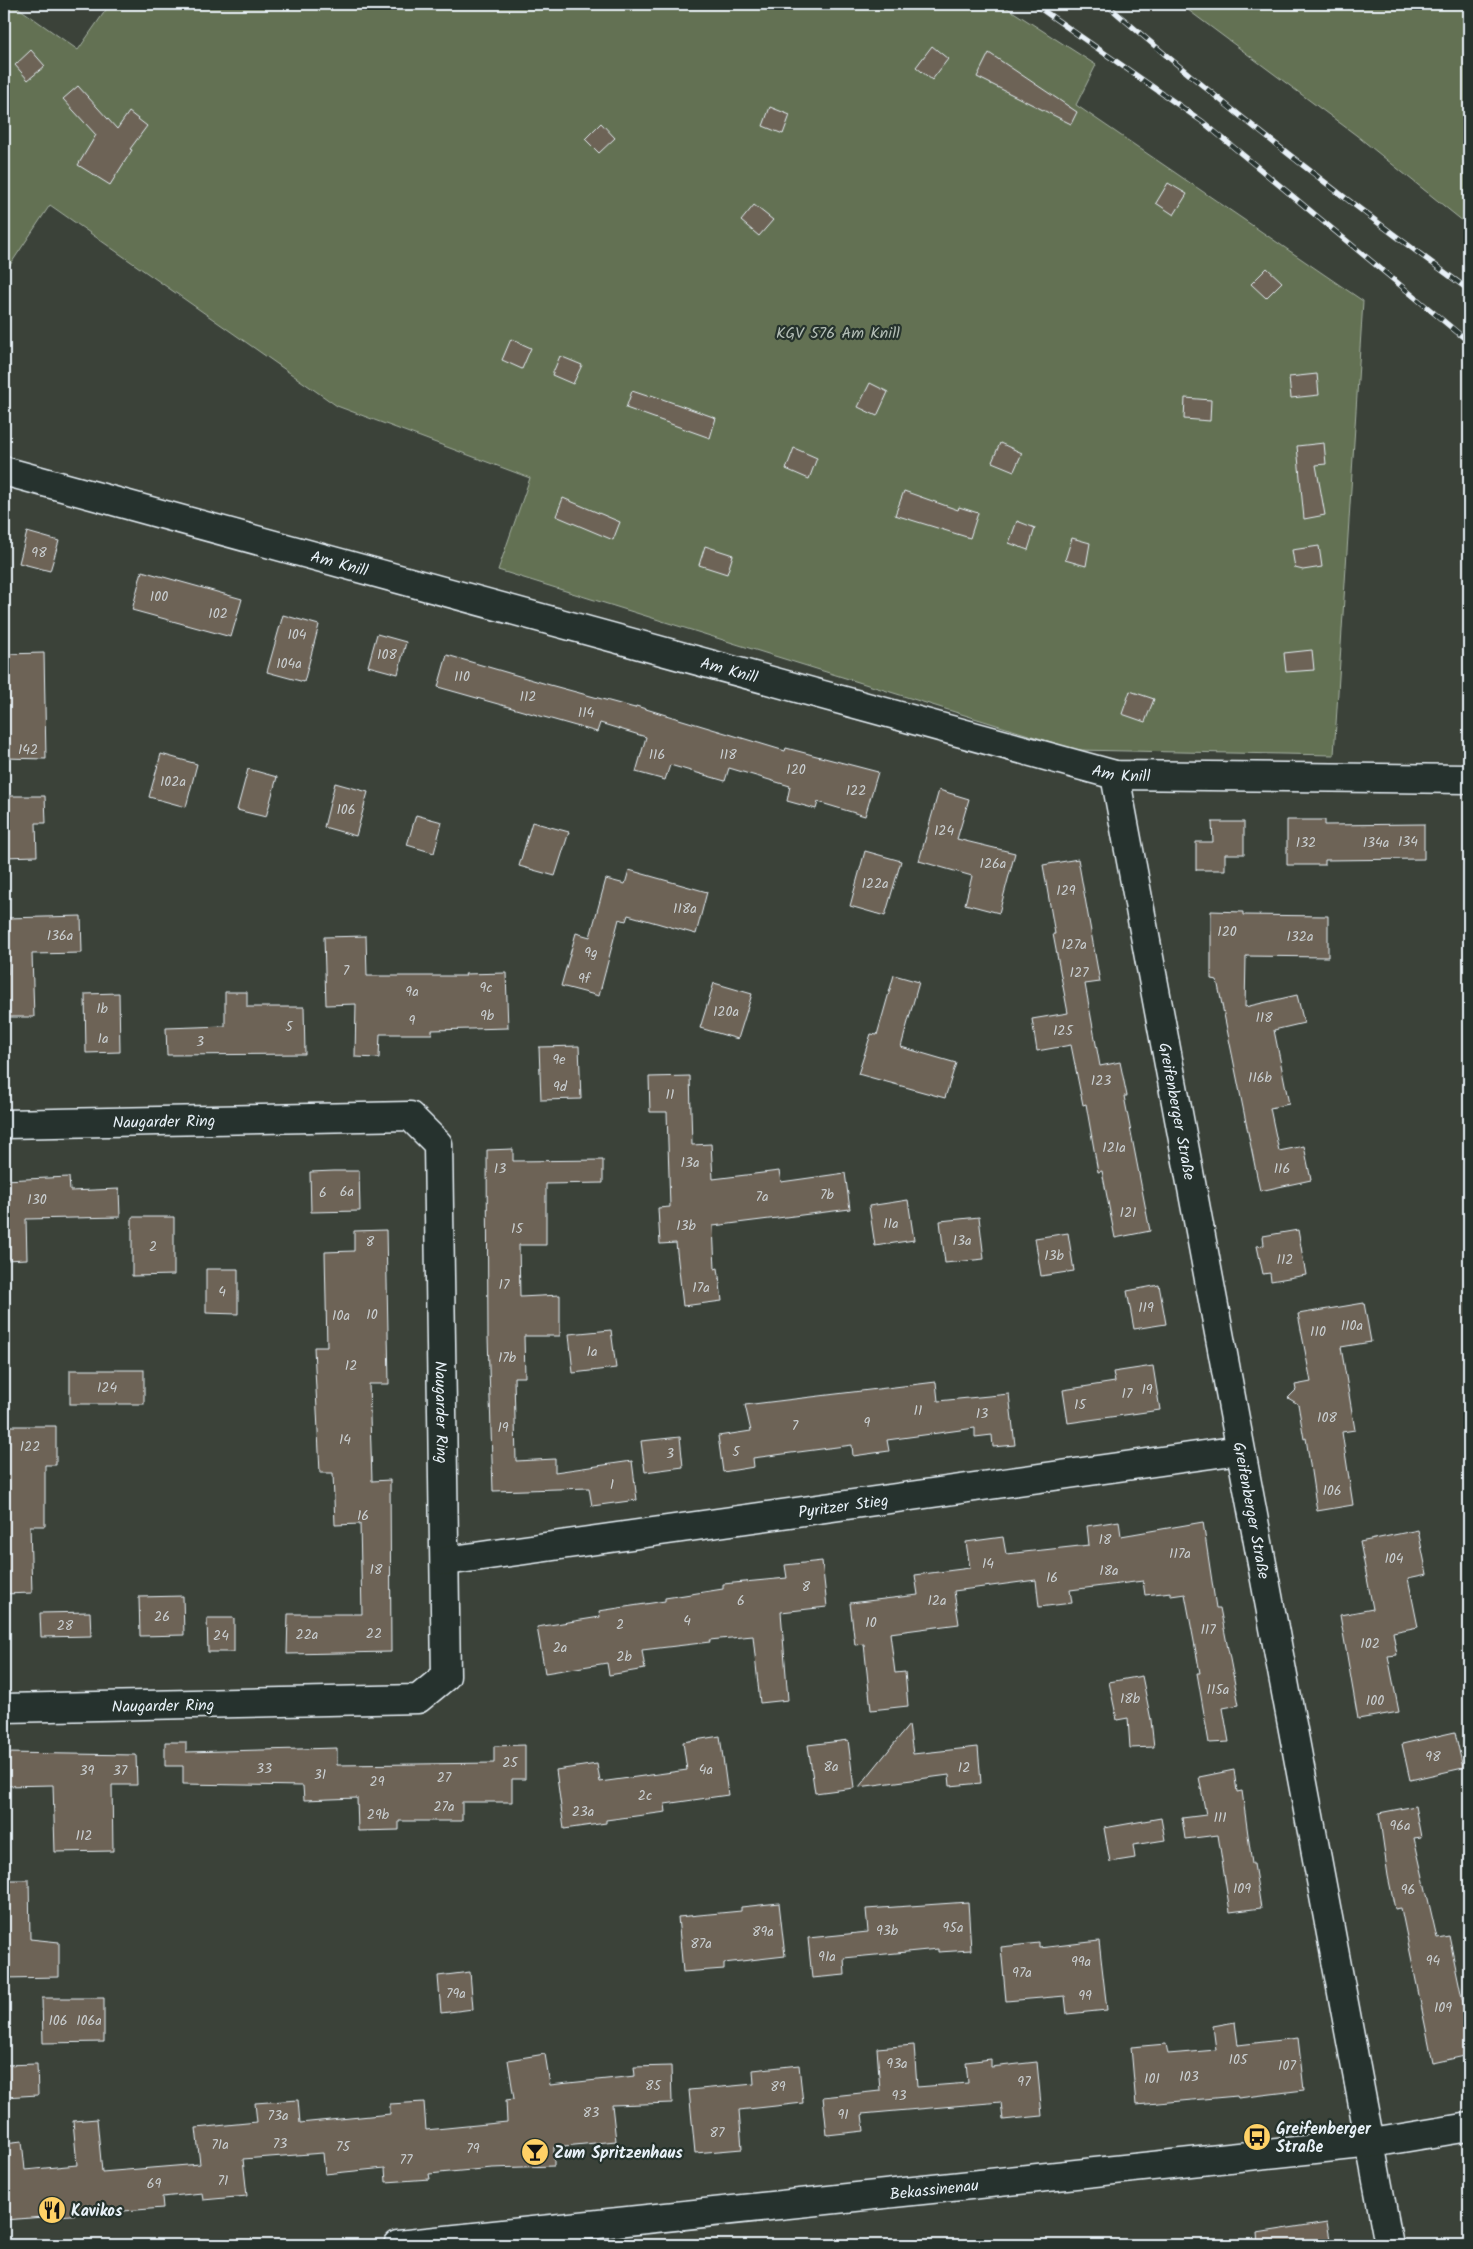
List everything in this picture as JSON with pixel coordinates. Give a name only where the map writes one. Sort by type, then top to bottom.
[{"type":"street","name":"Am Knill","points":[[4,471],[1115,775],[1469,778]]},
{"type":"street","name":"Greifenberger Straße","points":[[1115,775],[1240,1450],[1372,2143],[1389,2245]]},
{"type":"street","name":"Naugarder Ring","points":[[4,1124],[410,1116],[438,1144],[446,1561],[446,1676],[418,1699],[4,1708]]},
{"type":"street","name":"Pyritzer Stieg","points":[[446,1561],[1240,1450]]},
{"type":"street","name":"Bekassinenau","points":[[398,2245],[575,2236],[1372,2143],[1469,2127]]},
{"type":"green space","name":"KGV 576 Am Knill","points":[[4,4],[13,4],[78,50],[110,4],[1001,4],[1096,65],[1076,105],[1363,301],[1334,755],[1077,750],[498,570],[530,478],[337,406],[50,205],[4,274]]},
{"type":"green space","points":[[1180,4],[1469,4],[1469,226],[1356,135]]},
{"type":"building","points":[[932,46],[948,59],[932,80],[916,67]]},
{"type":"building","points":[[31,50],[45,66],[28,80],[15,65]]},
{"type":"building","points":[[989,53],[1077,112],[1071,124],[977,77]]},
{"type":"building","points":[[78,86],[117,129],[129,112],[147,126],[130,149],[132,150],[110,185],[78,165],[96,135],[63,99]]},
{"type":"building","points":[[770,107],[790,115],[783,134],[763,126]]},
{"type":"building","points":[[601,123],[615,138],[599,153],[585,139]]},
{"type":"building","points":[[1168,183],[1187,194],[1174,215],[1156,203]]},
{"type":"building","points":[[754,205],[773,220],[759,236],[741,221]]},
{"type":"building","points":[[1267,268],[1282,282],[1266,298],[1251,284]]},
{"type":"building","points":[[511,339],[531,348],[522,369],[502,360]]},
{"type":"building","points":[[560,356],[582,365],[573,384],[552,375]]},
{"type":"building","points":[[1317,374],[1319,395],[1291,398],[1289,377]]},
{"type":"building","points":[[870,383],[888,392],[877,416],[858,407]]},
{"type":"building","points":[[632,391],[650,397],[651,395],[716,418],[710,438],[626,408]]},
{"type":"building","points":[[1185,398],[1211,400],[1210,421],[1184,419]]},
{"type":"building","points":[[1000,443],[1022,453],[1014,471],[992,462]]},
{"type":"building","points":[[1324,443],[1326,464],[1316,465],[1325,515],[1304,519],[1297,446]]},
{"type":"building","points":[[794,448],[817,458],[809,479],[786,469]]},
{"type":"building","points":[[904,491],[958,510],[959,507],[978,513],[970,538],[895,515]]},
{"type":"building","points":[[563,498],[620,522],[613,540],[556,516]]},
{"type":"building","points":[[1017,521],[1035,528],[1028,550],[1009,543]]},
{"type":"building","points":[[27,532],[59,541],[50,571],[19,563]]},
{"type":"building","points":[[1072,538],[1090,543],[1086,566],[1065,560]]},
{"type":"building","points":[[705,546],[733,555],[727,574],[699,565]]},
{"type":"building","points":[[1319,546],[1322,567],[1303,570],[1295,568],[1292,550]]},
{"type":"building","points":[[142,571],[242,599],[231,637],[132,610]]},
{"type":"building","points":[[283,615],[319,625],[304,682],[267,672]]},
{"type":"building","points":[[377,634],[406,642],[398,674],[368,666]]},
{"type":"building","points":[[1312,650],[1314,670],[1286,672],[1284,653]]},
{"type":"building","points":[[44,653],[46,759],[4,758],[4,654]]},
{"type":"building","points":[[447,655],[635,708],[636,706],[785,751],[786,748],[878,772],[865,816],[818,802],[816,809],[787,801],[790,786],[729,768],[725,781],[670,765],[665,780],[636,772],[646,737],[600,723],[597,732],[438,687]]},
{"type":"building","points":[[1130,691],[1154,699],[1145,722],[1122,714]]},
{"type":"building","points":[[161,754],[197,764],[186,807],[149,797]]},
{"type":"building","points":[[248,769],[277,777],[266,817],[237,810]]},
{"type":"building","points":[[335,783],[368,792],[356,836],[324,827]]},
{"type":"building","points":[[939,790],[969,799],[957,839],[1015,853],[999,913],[965,904],[972,876],[919,861]]},
{"type":"building","points":[[4,796],[45,796],[46,823],[36,823],[37,856],[4,857]]},
{"type":"building","points":[[416,815],[442,822],[434,853],[407,845]]},
{"type":"building","points":[[1287,820],[1325,820],[1325,825],[1424,824],[1424,859],[1325,860],[1325,865],[1287,865]]},
{"type":"building","points":[[532,822],[569,832],[555,876],[519,866]]},
{"type":"building","points":[[1212,822],[1244,822],[1244,854],[1225,854],[1225,870],[1196,870],[1196,842],[1213,842]]},
{"type":"building","points":[[865,851],[901,861],[885,916],[850,906]]},
{"type":"building","points":[[1078,859],[1100,982],[1085,984],[1100,1066],[1120,1062],[1127,1096],[1124,1096],[1150,1231],[1115,1238],[1102,1171],[1098,1172],[1086,1104],[1083,1105],[1071,1045],[1037,1051],[1032,1019],[1068,1013],[1053,934],[1055,934],[1043,865]]},
{"type":"building","points":[[629,870],[707,892],[696,934],[628,915],[626,921],[619,919],[599,996],[561,986],[576,933],[590,937],[606,879],[625,884]]},
{"type":"building","points":[[1211,911],[1243,912],[1243,915],[1328,916],[1328,957],[1246,956],[1245,1007],[1297,995],[1304,1023],[1274,1030],[1289,1104],[1270,1108],[1279,1151],[1304,1146],[1311,1180],[1260,1191],[1217,980],[1211,979]]},
{"type":"building","points":[[81,916],[82,953],[32,954],[34,1017],[4,1017],[4,974],[8,974],[7,918]]},
{"type":"building","points":[[366,936],[367,976],[466,976],[465,974],[506,973],[508,1028],[432,1030],[432,1034],[380,1034],[379,1058],[355,1057],[356,1004],[326,1005],[324,937]]},
{"type":"building","points":[[894,975],[919,982],[901,1047],[956,1063],[945,1098],[858,1074],[871,1034],[877,1035]]},
{"type":"building","points":[[714,983],[752,994],[738,1039],[700,1028]]},
{"type":"building","points":[[225,992],[247,992],[247,1007],[304,1007],[305,1054],[167,1055],[166,1028],[225,1026]]},
{"type":"building","points":[[119,993],[120,1052],[86,1053],[85,994]]},
{"type":"building","points":[[579,1046],[581,1099],[541,1100],[539,1047]]},
{"type":"building","points":[[690,1076],[692,1145],[711,1144],[713,1179],[779,1171],[781,1182],[845,1173],[850,1209],[713,1226],[715,1269],[718,1268],[722,1301],[683,1306],[676,1243],[660,1244],[658,1208],[670,1207],[667,1112],[650,1112],[649,1077]]},
{"type":"building","points":[[513,1149],[513,1161],[603,1160],[603,1183],[546,1184],[546,1245],[519,1245],[520,1297],[560,1295],[560,1336],[524,1336],[525,1377],[514,1377],[516,1461],[555,1459],[555,1472],[632,1461],[637,1500],[592,1506],[589,1488],[493,1491],[488,1337],[487,1150]]},
{"type":"building","points":[[359,1171],[360,1211],[311,1212],[310,1172]]},
{"type":"building","points":[[69,1177],[70,1191],[119,1189],[120,1217],[26,1219],[27,1259],[4,1260],[4,1180]]},
{"type":"building","points":[[908,1200],[914,1240],[875,1246],[869,1206]]},
{"type":"building","points":[[132,1217],[174,1217],[174,1275],[132,1276]]},
{"type":"building","points":[[979,1217],[984,1259],[945,1263],[940,1221]]},
{"type":"building","points":[[386,1230],[389,1384],[369,1384],[372,1481],[390,1480],[391,1652],[287,1654],[288,1614],[362,1614],[360,1524],[335,1525],[333,1473],[320,1473],[314,1347],[327,1347],[325,1252],[354,1251],[354,1231]]},
{"type":"building","points":[[1298,1230],[1306,1275],[1271,1281],[1270,1273],[1263,1274],[1257,1246],[1264,1245],[1263,1236]]},
{"type":"building","points":[[1068,1233],[1074,1271],[1041,1276],[1035,1238]]},
{"type":"building","points":[[206,1269],[238,1269],[238,1314],[206,1313]]},
{"type":"building","points":[[1159,1285],[1166,1324],[1134,1329],[1127,1291]]},
{"type":"building","points":[[1364,1303],[1371,1342],[1341,1347],[1355,1430],[1342,1432],[1353,1505],[1317,1511],[1306,1438],[1304,1439],[1298,1404],[1288,1398],[1296,1390],[1295,1385],[1311,1382],[1298,1314]]},
{"type":"building","points":[[611,1330],[616,1368],[573,1373],[569,1334]]},
{"type":"building","points":[[1153,1366],[1160,1410],[1068,1423],[1063,1390],[1115,1382],[1113,1372]]},
{"type":"building","points":[[70,1370],[144,1370],[144,1404],[70,1404]]},
{"type":"building","points":[[936,1382],[938,1401],[1009,1394],[1015,1445],[993,1447],[992,1435],[975,1437],[975,1428],[887,1440],[889,1451],[853,1456],[852,1445],[753,1458],[754,1467],[723,1472],[718,1436],[751,1431],[745,1405]]},
{"type":"building","points":[[4,1426],[56,1426],[56,1465],[45,1465],[45,1526],[30,1526],[32,1593],[4,1594]]},
{"type":"building","points":[[680,1437],[683,1467],[645,1472],[641,1441]]},
{"type":"building","points":[[1119,1521],[1121,1536],[1203,1522],[1216,1608],[1220,1608],[1239,1705],[1223,1708],[1229,1742],[1209,1743],[1197,1673],[1200,1673],[1185,1594],[1171,1596],[1171,1592],[1145,1595],[1143,1581],[1070,1590],[1072,1603],[1039,1607],[1036,1580],[954,1591],[959,1624],[890,1633],[895,1673],[905,1672],[908,1706],[871,1710],[864,1644],[855,1645],[850,1603],[918,1595],[915,1575],[970,1568],[966,1542],[1003,1537],[1006,1554],[1089,1545],[1087,1526]]},
{"type":"building","points":[[1418,1530],[1427,1574],[1408,1578],[1418,1627],[1393,1632],[1397,1655],[1388,1656],[1399,1712],[1358,1719],[1340,1615],[1373,1609],[1360,1542]]},
{"type":"building","points":[[822,1561],[827,1607],[781,1612],[788,1700],[760,1703],[753,1636],[709,1640],[710,1642],[642,1650],[645,1669],[609,1675],[607,1663],[545,1673],[537,1627],[600,1617],[599,1611],[665,1601],[665,1598],[723,1589],[723,1584],[787,1578],[785,1565]]},
{"type":"building","points":[[183,1596],[184,1635],[140,1636],[139,1597]]},
{"type":"building","points":[[90,1612],[91,1636],[41,1637],[40,1613]]},
{"type":"building","points":[[207,1618],[234,1618],[234,1652],[208,1652]]},
{"type":"building","points":[[1142,1676],[1151,1720],[1154,1747],[1130,1748],[1128,1718],[1117,1720],[1109,1682]]},
{"type":"building","points":[[909,1725],[913,1754],[978,1747],[981,1783],[950,1786],[949,1775],[859,1787]]},
{"type":"building","points":[[1455,1732],[1463,1768],[1410,1780],[1402,1744]]},
{"type":"building","points":[[720,1736],[728,1795],[665,1804],[666,1812],[606,1820],[606,1823],[564,1829],[556,1770],[597,1764],[600,1782],[687,1770],[683,1742]]},
{"type":"building","points":[[848,1740],[854,1788],[815,1793],[808,1745]]},
{"type":"building","points":[[165,1742],[186,1742],[186,1752],[337,1748],[337,1765],[494,1763],[494,1746],[525,1745],[525,1779],[512,1779],[512,1802],[462,1802],[462,1821],[399,1821],[399,1830],[358,1831],[357,1798],[304,1800],[303,1786],[183,1784],[183,1766],[165,1766]]},
{"type":"building","points":[[4,1753],[136,1755],[137,1785],[112,1785],[113,1851],[55,1852],[53,1785],[4,1786]]},
{"type":"building","points":[[1234,1770],[1237,1792],[1242,1791],[1252,1864],[1254,1864],[1261,1908],[1230,1912],[1218,1835],[1185,1839],[1182,1818],[1206,1815],[1199,1777]]},
{"type":"building","points":[[1415,1806],[1421,1837],[1414,1838],[1437,1938],[1449,1936],[1469,2031],[1469,2055],[1433,2063],[1401,1908],[1395,1909],[1379,1813]]},
{"type":"building","points":[[1161,1818],[1165,1840],[1133,1845],[1135,1858],[1110,1862],[1104,1828]]},
{"type":"building","points":[[4,1880],[29,1880],[30,1939],[59,1942],[59,1977],[4,1978]]},
{"type":"building","points":[[968,1902],[971,1950],[938,1952],[938,1949],[844,1958],[845,1975],[812,1978],[808,1938],[868,1932],[866,1909]]},
{"type":"building","points":[[779,1903],[785,1956],[724,1963],[724,1969],[683,1972],[678,1917],[741,1911],[741,1907]]},
{"type":"building","points":[[1099,1941],[1107,2010],[1067,2014],[1065,1996],[1006,2001],[1001,1947],[1039,1943],[1039,1948]]},
{"type":"building","points":[[470,1972],[473,2009],[441,2013],[438,1976]]},
{"type":"building","points":[[42,1998],[104,1998],[104,2042],[43,2043]]},
{"type":"building","points":[[1235,2022],[1238,2045],[1298,2038],[1304,2090],[1238,2098],[1237,2096],[1136,2105],[1131,2047],[1166,2044],[1168,2054],[1216,2050],[1213,2026]]},
{"type":"building","points":[[914,2045],[917,2087],[968,2083],[966,2062],[991,2059],[991,2067],[1037,2062],[1042,2116],[1003,2120],[1001,2102],[862,2114],[864,2131],[827,2135],[823,2097],[880,2091],[877,2048]]},
{"type":"building","points":[[545,2054],[550,2085],[635,2076],[634,2067],[671,2066],[672,2103],[612,2105],[616,2141],[554,2147],[554,2166],[492,2168],[429,2174],[430,2179],[386,2182],[385,2168],[325,2174],[323,2153],[243,2159],[247,2196],[203,2200],[202,2193],[162,2197],[163,2208],[4,2220],[4,2143],[22,2141],[25,2170],[77,2165],[73,2121],[97,2119],[102,2172],[200,2164],[196,2128],[257,2122],[255,2103],[298,2100],[300,2123],[390,2114],[390,2104],[424,2102],[426,2130],[507,2122],[506,2100],[514,2099],[508,2060]]},
{"type":"building","points":[[37,2064],[38,2095],[4,2097],[4,2065]]},
{"type":"building","points":[[799,2065],[803,2103],[739,2110],[742,2149],[695,2153],[689,2090],[754,2084],[753,2070]]},
{"type":"building","points":[[1327,2222],[1331,2245],[1258,2245],[1257,2233]]},
{"type":"railway","points":[[1034,4],[1203,122],[1469,342]]},
{"type":"railway","points":[[1106,4],[1284,151],[1469,290]]},
{"type":"place","name":"Greifenberger Straße","points":[[1257,2137]]},
{"type":"place","name":"Zum Spritzenhaus","points":[[535,2152]]},
{"type":"place","name":"Kavikos","points":[[52,2210]]}]
